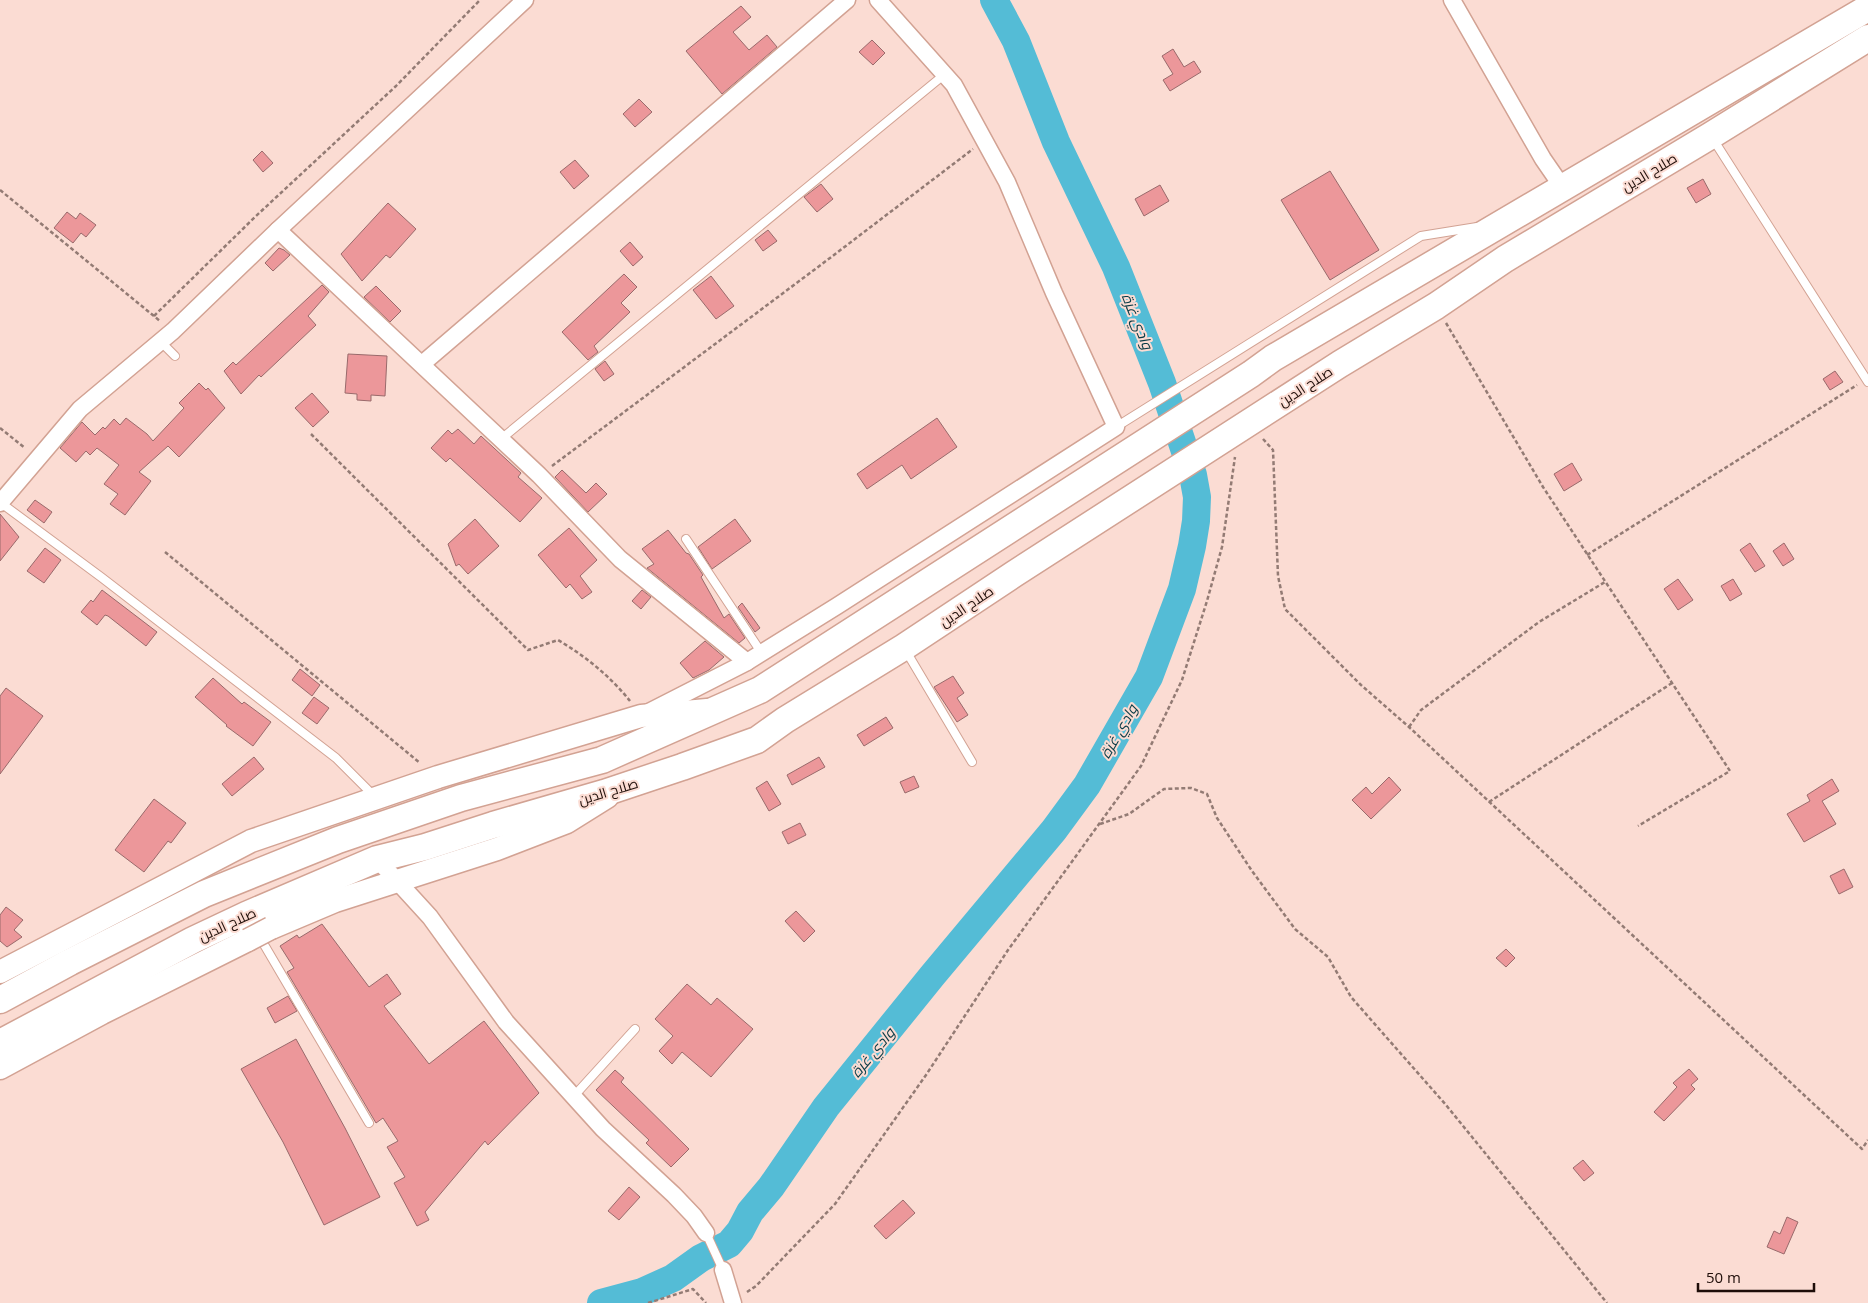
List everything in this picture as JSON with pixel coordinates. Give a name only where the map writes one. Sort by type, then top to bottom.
[{"type":"highway","points":[[0,1000],[204,894],[338,840],[461,798],[602,760],[760,690],[1062,498],[1273,358],[1868,8]]},
{"type":"highway","name":"صلاح الدين","points":[[0,1043],[192,940],[247,927],[377,859],[425,847],[622,787],[682,768],[758,740],[785,720],[904,647],[1247,423],[1436,306],[1505,259],[1710,136],[1868,38]]},
{"type":"main road","points":[[0,972],[251,841],[438,777],[641,716],[716,709]]},
{"type":"main road","points":[[0,1068],[110,1009],[247,927],[271,928],[335,901],[497,849],[567,822],[622,787]]},
{"type":"street","points":[[0,503],[80,410],[167,337],[278,230],[525,0]]},
{"type":"street","points":[[422,364],[848,0]]},
{"type":"street","points":[[641,716],[747,662],[1116,427],[1054,293],[1007,182],[954,85],[878,0]]},
{"type":"street","points":[[1452,0],[1543,159],[1563,188]]},
{"type":"street","points":[[278,230],[539,475],[620,559],[747,662]]},
{"type":"street","points":[[377,859],[430,917],[506,1022],[603,1129],[674,1195],[694,1216],[706,1233]]},
{"type":"street","points":[[723,1270],[733,1302]]},
{"type":"lane","points":[[501,439],[945,74]]},
{"type":"lane","points":[[1710,136],[1867,381]]},
{"type":"lane","points":[[1116,427],[1132,415],[1198,376],[1421,236],[1501,224]]},
{"type":"lane","points":[[167,337],[175,356]]},
{"type":"lane","points":[[0,503],[101,577],[328,752],[376,798]]},
{"type":"lane","points":[[686,539],[761,652]]},
{"type":"lane","points":[[904,647],[972,762]]},
{"type":"lane","points":[[247,927],[369,1123]]},
{"type":"lane","points":[[574,1096],[635,1029]]},
{"type":"lane","points":[[706,1233],[723,1270]]},
{"type":"path","points":[[154,316],[256,216],[396,86],[480,0]]},
{"type":"path","points":[[539,475],[830,258],[984,140]]},
{"type":"path","points":[[0,190],[154,316],[167,337]]},
{"type":"path","points":[[1436,306],[1543,487],[1730,771],[1638,826]]},
{"type":"path","points":[[1587,555],[1867,381]]},
{"type":"path","points":[[1247,423],[1273,450],[1278,576],[1285,609],[1362,685],[1410,727],[1862,1148],[1868,1140]]},
{"type":"path","points":[[0,428],[38,458]]},
{"type":"path","points":[[312,434],[528,650],[558,640],[580,653],[619,687],[641,716]]},
{"type":"path","points":[[733,1302],[756,1286],[835,1204],[926,1075],[1008,950],[1141,766],[1182,680],[1207,601],[1222,547],[1233,462],[1236,454]]},
{"type":"path","points":[[165,552],[438,777]]},
{"type":"path","points":[[1410,727],[1421,710],[1539,622],[1605,582]]},
{"type":"path","points":[[1489,802],[1672,683]]},
{"type":"path","points":[[1099,824],[1129,814],[1164,789],[1191,788],[1207,794],[1217,818],[1252,871],[1296,929],[1328,957],[1351,997],[1446,1105],[1607,1303]]},
{"type":"path","points":[[648,1303],[693,1289],[706,1303]]},
{"type":"building","points":[[741,6],[751,17],[733,32],[749,50],[767,35],[777,47],[722,94],[686,51]]},
{"type":"building","points":[[872,40],[885,53],[873,65],[859,52]]},
{"type":"building","points":[[1173,49],[1184,67],[1194,61],[1201,72],[1170,91],[1163,80],[1173,74],[1162,56]]},
{"type":"building","points":[[639,99],[652,112],[635,127],[623,114]]},
{"type":"building","points":[[262,151],[273,163],[263,172],[253,160]]},
{"type":"building","points":[[575,160],[589,176],[574,189],[560,172]]},
{"type":"building","points":[[1330,171],[1379,250],[1330,280],[1281,200]]},
{"type":"building","points":[[1703,179],[1711,194],[1696,203],[1687,188]]},
{"type":"building","points":[[821,184],[833,199],[817,212],[804,197]]},
{"type":"building","points":[[1160,185],[1169,201],[1144,216],[1135,199]]},
{"type":"building","points":[[388,203],[416,229],[390,258],[386,255],[362,281],[341,254]]},
{"type":"building","points":[[67,212],[76,219],[80,213],[96,225],[86,237],[81,233],[73,243],[54,228]]},
{"type":"building","points":[[768,230],[777,241],[763,251],[755,240]]},
{"type":"building","points":[[630,242],[643,257],[633,266],[620,251]]},
{"type":"building","points":[[279,248],[290,255],[273,271],[265,263]]},
{"type":"building","points":[[624,274],[637,287],[621,303],[630,312],[594,346],[598,352],[588,360],[562,332]]},
{"type":"building","points":[[711,276],[734,306],[716,319],[693,290]]},
{"type":"building","points":[[322,285],[329,292],[308,316],[316,325],[261,377],[259,375],[241,394],[224,371],[233,362],[236,365]]},
{"type":"building","points":[[376,286],[401,311],[390,322],[364,297]]},
{"type":"building","points":[[348,354],[387,356],[385,396],[371,395],[371,401],[357,400],[357,394],[345,393]]},
{"type":"building","points":[[605,361],[614,374],[604,381],[595,369]]},
{"type":"building","points":[[1835,371],[1843,382],[1830,390],[1823,379]]},
{"type":"building","points":[[199,383],[206,390],[208,388],[225,408],[179,457],[168,446],[139,472],[151,481],[125,515],[110,504],[118,494],[104,484],[119,465],[97,448],[90,455],[86,451],[76,462],[60,448],[82,422],[95,435],[103,427],[105,429],[114,419],[120,425],[126,418],[153,441],[184,408],[179,403]]},
{"type":"building","points":[[312,393],[329,412],[313,427],[295,408]]},
{"type":"building","points":[[937,418],[957,447],[911,479],[902,465],[867,489],[857,474]]},
{"type":"building","points":[[458,429],[474,444],[481,436],[521,473],[518,477],[542,498],[520,522],[450,458],[446,462],[431,448],[448,430],[452,434]]},
{"type":"building","points":[[1572,463],[1582,480],[1564,491],[1554,474]]},
{"type":"building","points":[[562,470],[586,493],[596,483],[607,494],[588,512],[555,477]]},
{"type":"building","points":[[35,500],[52,512],[44,523],[27,510]]},
{"type":"building","points":[[0,514],[19,537],[0,561]]},
{"type":"building","points":[[475,519],[499,546],[468,574],[459,564],[456,566],[448,544]]},
{"type":"building","points":[[735,519],[751,541],[712,569],[698,547]]},
{"type":"building","points":[[569,528],[597,560],[580,576],[592,592],[582,599],[570,584],[566,588],[538,555]]},
{"type":"building","points":[[668,530],[686,553],[689,554],[703,575],[701,577],[724,618],[729,614],[745,638],[739,643],[647,568],[654,564],[642,549]]},
{"type":"building","points":[[1750,543],[1765,566],[1755,572],[1740,550]]},
{"type":"building","points":[[1784,543],[1794,559],[1783,566],[1773,551]]},
{"type":"building","points":[[45,548],[61,560],[44,583],[27,571]]},
{"type":"building","points":[[1678,579],[1693,600],[1678,610],[1664,589]]},
{"type":"building","points":[[1733,579],[1742,594],[1730,601],[1721,586]]},
{"type":"building","points":[[102,590],[157,632],[146,646],[108,616],[105,615],[97,625],[81,612],[91,600],[93,602]]},
{"type":"building","points":[[642,590],[651,597],[641,609],[632,601]]},
{"type":"building","points":[[742,603],[760,628],[755,632],[738,607]]},
{"type":"building","points":[[705,641],[724,657],[709,670],[693,678],[680,663]]},
{"type":"building","points":[[300,669],[320,685],[312,696],[292,680]]},
{"type":"building","points":[[953,676],[964,693],[957,698],[968,715],[957,722],[934,687]]},
{"type":"building","points":[[213,678],[242,704],[244,702],[271,722],[253,746],[226,726],[195,697]]},
{"type":"building","points":[[6,688],[43,716],[0,774],[0,696]]},
{"type":"building","points":[[314,697],[329,708],[317,724],[302,713]]},
{"type":"building","points":[[886,717],[893,728],[864,746],[857,735]]},
{"type":"building","points":[[254,757],[264,769],[232,796],[222,784]]},
{"type":"building","points":[[819,757],[825,767],[792,785],[787,775]]},
{"type":"building","points":[[914,776],[919,787],[905,793],[900,782]]},
{"type":"building","points":[[1389,777],[1401,790],[1371,819],[1352,800],[1366,787],[1372,794]]},
{"type":"building","points":[[1832,779],[1839,791],[1822,801],[1836,824],[1804,842],[1787,814],[1810,801],[1807,795]]},
{"type":"building","points":[[767,781],[781,804],[769,811],[756,788]]},
{"type":"building","points":[[154,799],[186,823],[171,843],[168,841],[144,872],[115,850]]},
{"type":"building","points":[[800,823],[806,835],[788,844],[782,832]]},
{"type":"building","points":[[1844,869],[1853,887],[1839,894],[1830,876]]},
{"type":"building","points":[[6,907],[23,920],[14,930],[22,937],[7,947],[0,941],[0,915]]},
{"type":"building","points":[[796,911],[815,931],[804,942],[785,921]]},
{"type":"building","points":[[322,924],[369,987],[387,974],[401,994],[384,1006],[429,1064],[484,1021],[539,1093],[488,1145],[485,1141],[425,1212],[429,1220],[417,1226],[394,1183],[405,1177],[387,1147],[398,1141],[383,1118],[376,1123],[287,972],[294,968],[280,946],[297,935],[299,938]]},
{"type":"building","points":[[1506,949],[1515,958],[1506,967],[1496,958]]},
{"type":"building","points":[[687,984],[711,1005],[717,998],[753,1029],[711,1077],[682,1052],[672,1064],[659,1051],[673,1036],[655,1019]]},
{"type":"building","points":[[288,996],[297,1011],[275,1023],[267,1008]]},
{"type":"building","points":[[296,1039],[380,1197],[324,1225],[283,1142],[241,1069]]},
{"type":"building","points":[[1689,1069],[1698,1079],[1691,1085],[1695,1089],[1664,1121],[1654,1112],[1677,1087],[1673,1083]]},
{"type":"building","points":[[615,1070],[624,1078],[621,1082],[689,1149],[671,1167],[646,1143],[649,1140],[596,1090]]},
{"type":"building","points":[[1583,1160],[1594,1173],[1584,1181],[1573,1168]]},
{"type":"building","points":[[629,1187],[640,1197],[619,1220],[608,1211]]},
{"type":"building","points":[[903,1200],[915,1213],[886,1239],[874,1226]]},
{"type":"building","points":[[1787,1217],[1798,1222],[1784,1254],[1767,1247],[1774,1231],[1780,1234]]},
{"type":"waterway","name":"وادي غزة","points":[[601,1303],[642,1292],[673,1278],[701,1258],[729,1244],[740,1231],[750,1212],[771,1187],[826,1107],[1054,830],[1087,785],[1149,677],[1182,589],[1196,521],[1197,497],[1193,475],[1162,383],[1116,267],[1056,142],[1016,41],[994,0]]}]
